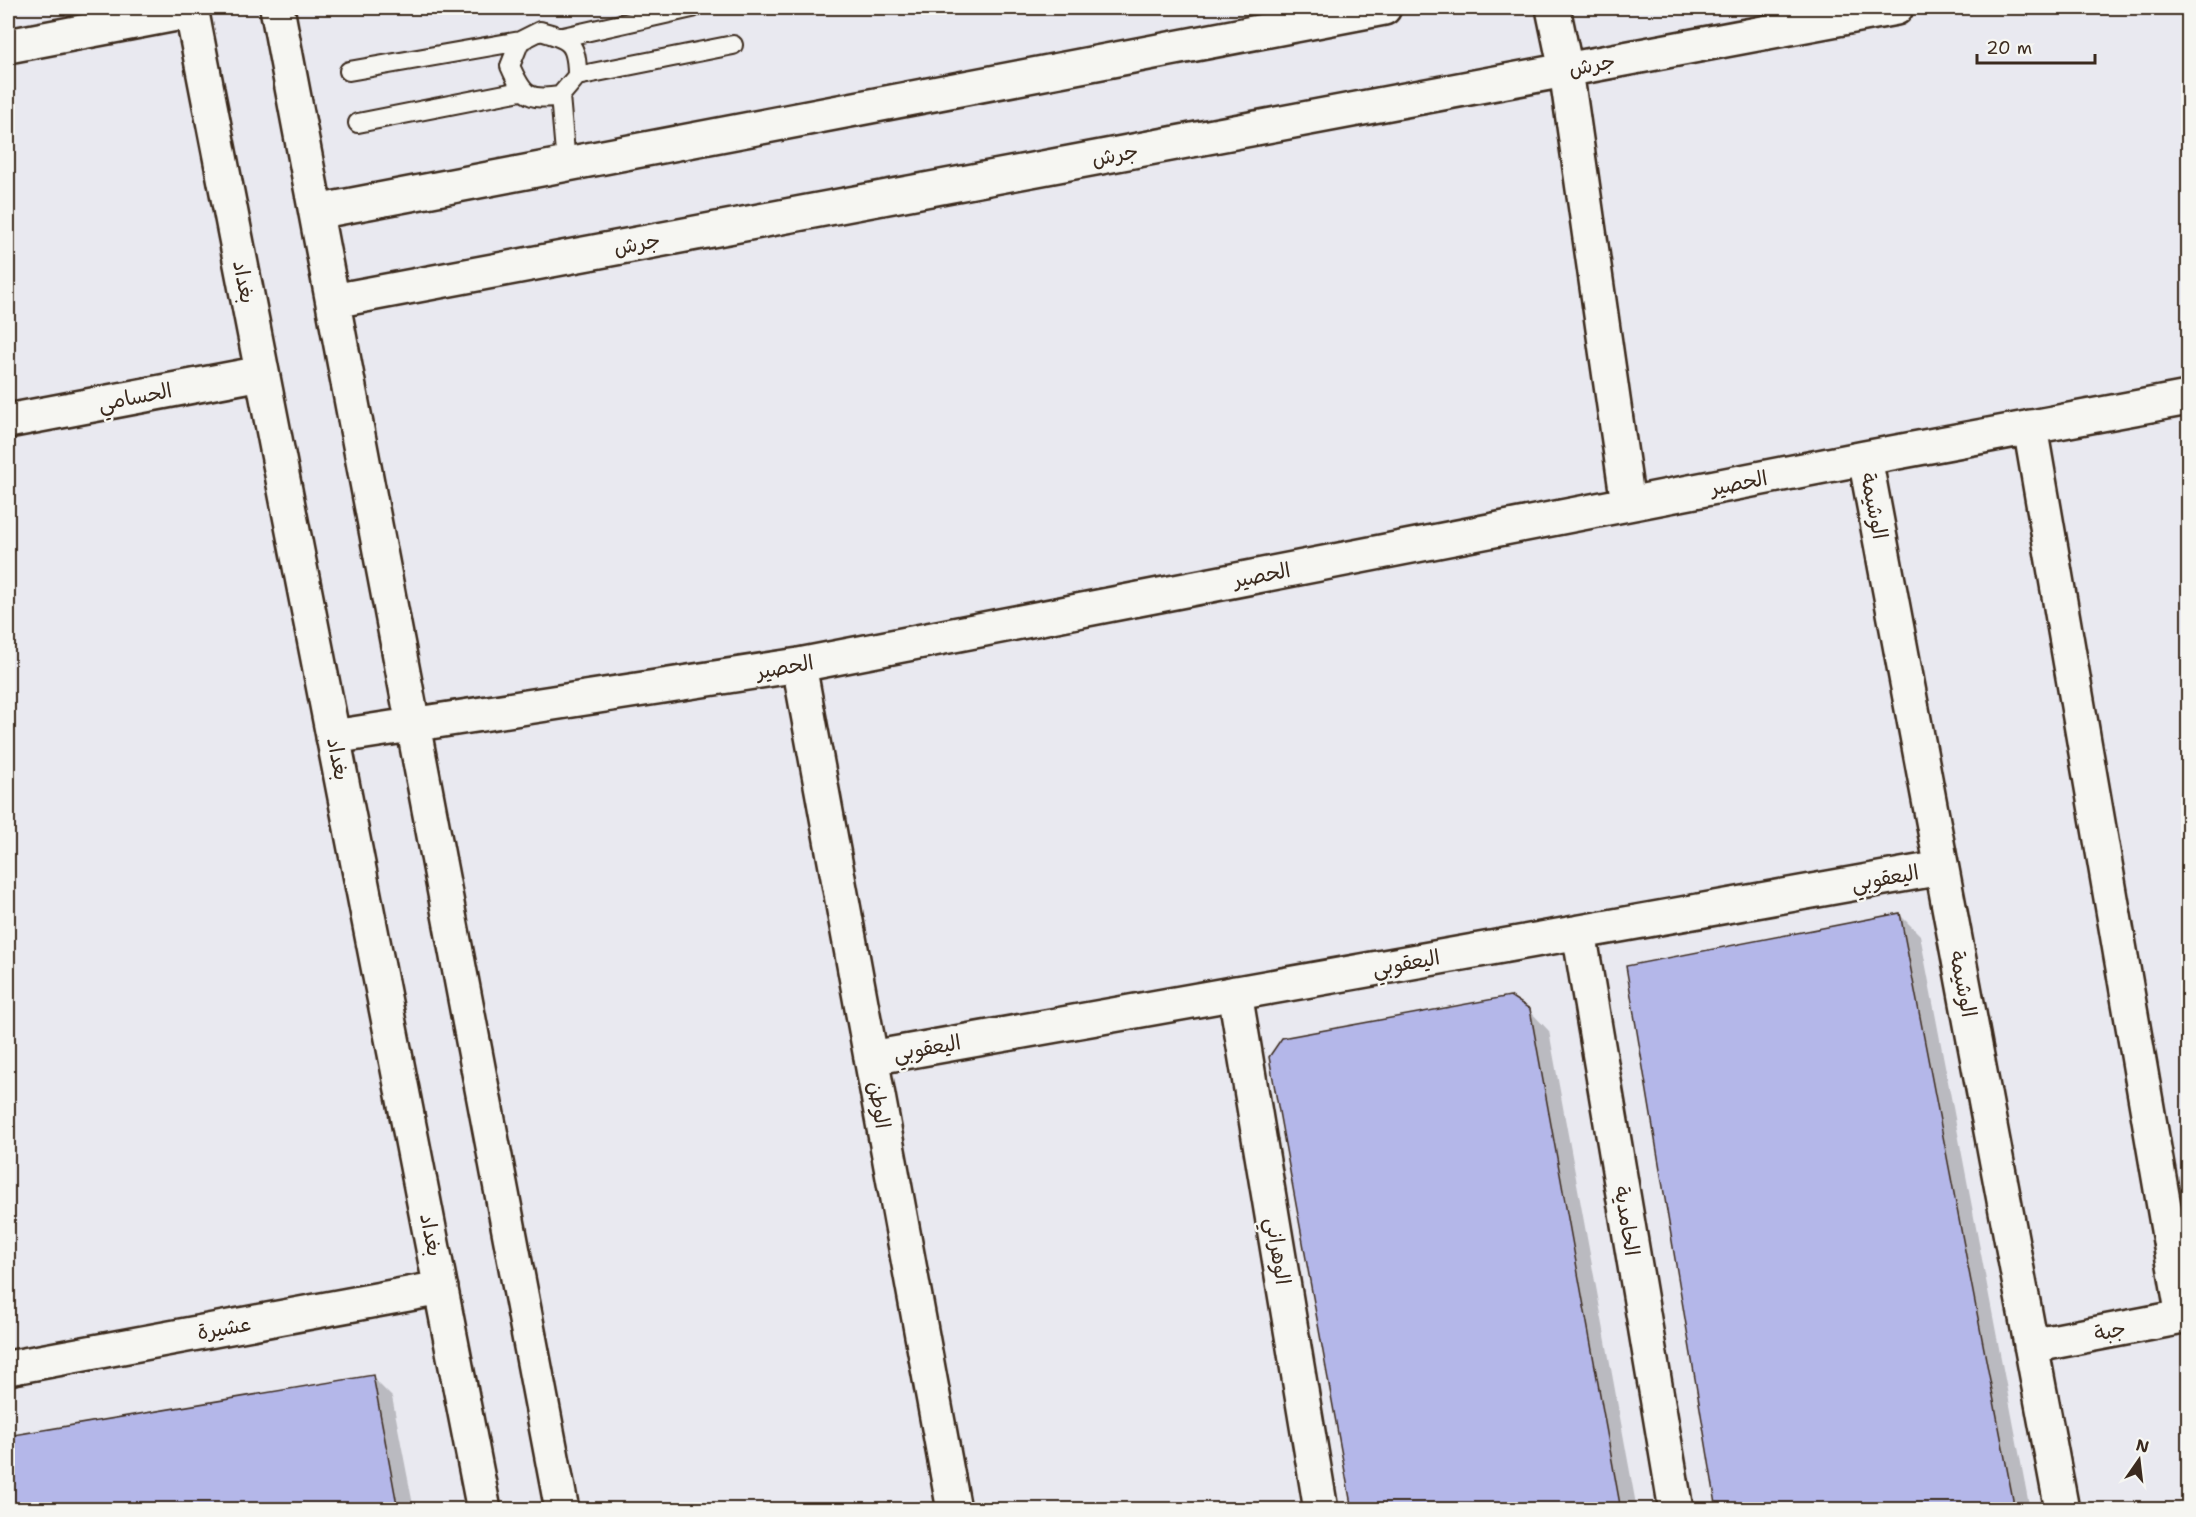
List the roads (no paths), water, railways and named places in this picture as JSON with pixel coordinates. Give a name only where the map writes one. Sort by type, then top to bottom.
[{"type":"street","points":[[277,8],[562,1509]]},
{"type":"street","points":[[316,212],[566,164],[1260,19],[1384,8]]},
{"type":"street","points":[[1553,8],[1566,70],[1628,504]]},
{"type":"street","name":"جرش","points":[[333,301],[1896,8]]},
{"type":"street","points":[[8,46],[191,9]]},
{"type":"street","name":"بغداد","points":[[191,9],[484,1509]]},
{"type":"street","name":"الحسامي","points":[[8,421],[262,373]]},
{"type":"street","name":"الحصير","points":[[333,737],[799,665],[1865,458],[2188,398]]},
{"type":"street","points":[[2030,427],[2186,1316]]},
{"type":"street","name":"الوشيمة","points":[[1865,458],[2062,1509]]},
{"type":"street","name":"الوطن","points":[[799,665],[954,1509]]},
{"type":"street","name":"اليعقوبي","points":[[871,1058],[1941,868]]},
{"type":"street","name":"الحامدية","points":[[1579,932],[1676,1509]]},
{"type":"street","name":"الوهراني","points":[[1236,993],[1321,1509]]},
{"type":"street","name":"عشيرة","points":[[8,1368],[441,1288]]},
{"type":"street","name":"جبة","points":[[2031,1346],[2186,1316]]},
{"type":"lane","points":[[348,71],[520,41],[540,31],[563,36],[692,8]]},
{"type":"lane","points":[[563,36],[577,54],[577,76]]},
{"type":"lane","points":[[520,41],[510,66],[521,91]]},
{"type":"lane","points":[[358,123],[521,91],[540,99],[560,96],[577,76],[733,45]]},
{"type":"lane","points":[[560,96],[566,164]]}]
